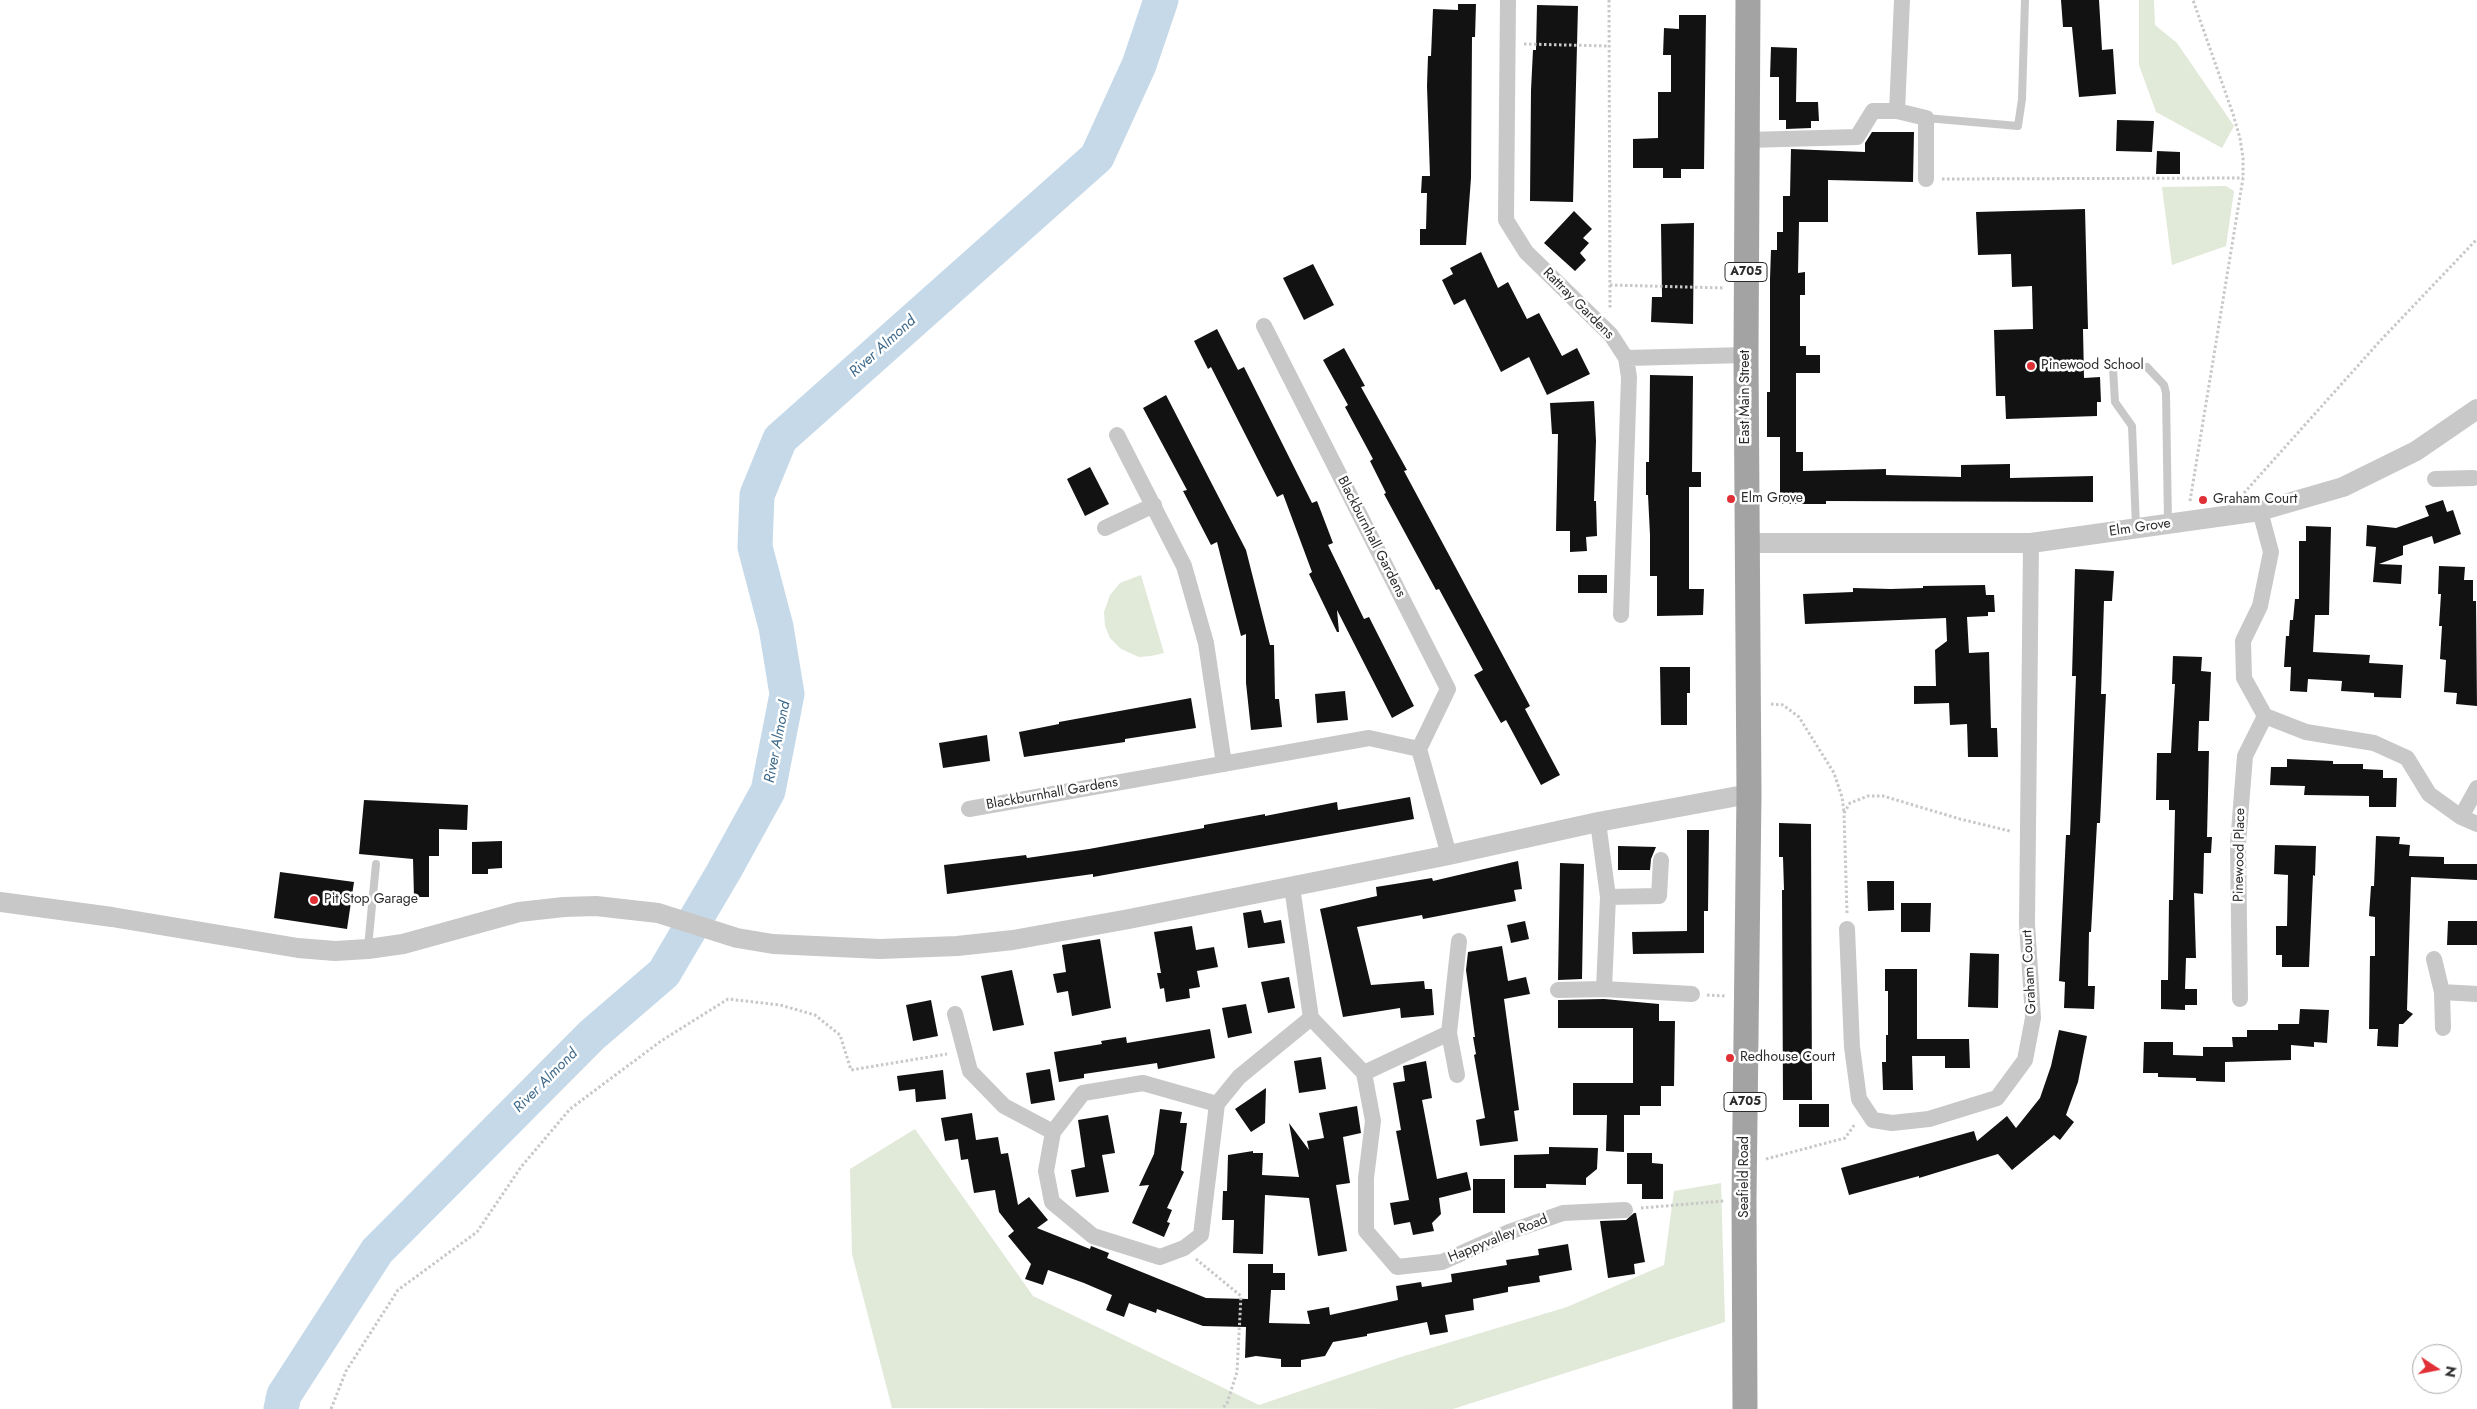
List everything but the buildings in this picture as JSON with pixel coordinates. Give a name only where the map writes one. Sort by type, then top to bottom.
[{"type":"main road","name":"East Main Street","points":[[1748,0],[1746,355],[1749,794]]},
{"type":"main road","name":"Seafield Road","points":[[1745,1409],[1744,1200],[1749,794]]},
{"type":"street","name":"Rattray Gardens","points":[[1508,0],[1506,220],[1526,252],[1611,335],[1626,358],[1628,376],[1621,615]]},
{"type":"street","points":[[1896,111],[1902,0]]},
{"type":"street","points":[[1747,140],[1857,137],[1873,111],[1896,111],[1926,118],[1926,179]]},
{"type":"street","name":"Blackburnhall Gardens","points":[[969,809],[1369,738],[1419,749],[1448,689],[1264,326]]},
{"type":"street","points":[[1626,358],[1746,355]]},
{"type":"street","name":"Elm Grove","points":[[1747,543],[2031,543],[2260,511],[2343,487],[2416,451],[2477,409]]},
{"type":"street","points":[[1118,435],[1184,566],[1206,643],[1224,764]]},
{"type":"street","points":[[2435,479],[2476,478]]},
{"type":"street","points":[[1105,528],[1154,505]]},
{"type":"street","points":[[2260,511],[2271,552],[2260,606],[2243,641],[2244,678],[2265,716],[2306,732],[2374,743],[2408,758],[2429,794],[2460,817],[2477,824]]},
{"type":"street","name":"Graham Court","points":[[1866,1110],[1872,1120],[1892,1124],[1929,1118],[1998,1098],[2025,1060],[2033,1018],[2027,924],[2031,543]]},
{"type":"street","name":"Pinewood Place","points":[[2240,999],[2238,844],[2244,766],[2245,756],[2265,716]]},
{"type":"street","points":[[1419,749],[1449,855]]},
{"type":"street","points":[[2460,817],[2477,788]]},
{"type":"street","points":[[0,902],[112,917],[298,948],[335,951],[368,950],[430,938],[519,912],[564,907],[630,908],[679,918],[737,938],[755,942],[808,947],[957,946],[1012,940],[1292,887],[1598,822],[1749,794]]},
{"type":"street","points":[[1598,822],[1608,897],[1604,989]]},
{"type":"street","points":[[1608,897],[1659,896],[1661,860]]},
{"type":"street","points":[[1292,887],[1311,1018],[1364,1073],[1449,1033]]},
{"type":"street","points":[[1847,929],[1852,1047],[1858,1099],[1866,1110]]},
{"type":"street","points":[[1457,1075],[1449,1033],[1459,940]]},
{"type":"street","points":[[2434,959],[2442,992],[2443,1028]]},
{"type":"street","points":[[1558,990],[1604,989],[1692,994]]},
{"type":"street","points":[[2442,992],[2477,994]]},
{"type":"street","points":[[956,1014],[970,1071],[1004,1106],[1053,1132]]},
{"type":"street","points":[[1217,1104],[1143,1083],[1083,1093],[1053,1132],[1046,1171],[1052,1202],[1093,1236],[1160,1257],[1184,1248],[1201,1235],[1217,1104],[1239,1077],[1311,1018]]},
{"type":"street","name":"Happyvalley Road","points":[[1364,1073],[1373,1121],[1366,1178],[1366,1231],[1397,1267],[1442,1262],[1509,1232],[1563,1213],[1625,1210]]},
{"type":"lane","points":[[1926,118],[2018,126],[2022,99],[2025,0]]},
{"type":"lane","points":[[2147,367],[2164,385],[2166,393],[2178,523]]},
{"type":"lane","points":[[2113,368],[2115,402],[2132,426],[2136,529]]},
{"type":"lane","points":[[368,950],[376,864]]},
{"type":"path","points":[[1609,0],[1611,335]]},
{"type":"path","points":[[2178,523],[2243,178],[2240,138],[2193,0]]},
{"type":"path","points":[[1508,44],[1609,46]]},
{"type":"path","points":[[1926,179],[2243,178]]},
{"type":"path","points":[[2219,517],[2247,491],[2380,342],[2477,239]]},
{"type":"path","points":[[1610,285],[1746,289]]},
{"type":"path","points":[[1749,703],[1783,705],[1799,717],[1834,773],[1842,797],[1844,812],[1847,929]]},
{"type":"path","points":[[1844,812],[1850,803],[1868,796],[1883,796],[2004,831],[2029,831]]},
{"type":"path","points":[[1692,994],[1746,996]]},
{"type":"path","points":[[331,1409],[346,1372],[398,1290],[477,1232],[521,1167],[570,1109],[661,1040],[728,999],[780,1005],[815,1014],[840,1035],[851,1070],[965,1052]]},
{"type":"path","points":[[1745,1162],[1769,1158],[1844,1138],[1866,1110]]},
{"type":"path","points":[[1625,1210],[1744,1200]]},
{"type":"path","points":[[1184,1248],[1240,1296],[1237,1372],[1227,1403],[1222,1409]]},
{"type":"green space","points":[[2139,0],[2154,0],[2155,25],[2177,43],[2234,126],[2222,148],[2156,112],[2139,65]]},
{"type":"green space","points":[[2226,186],[2234,191],[2226,246],[2172,265],[2162,187]]},
{"type":"green space","points":[[1141,575],[1164,653],[1139,657],[1121,649],[1110,638],[1105,626],[1104,612],[1110,595],[1120,583]]},
{"type":"green space","points":[[915,1129],[1033,1296],[1259,1405],[1401,1357],[1567,1307],[1664,1265],[1674,1191],[1721,1183],[1725,1322],[1453,1409],[892,1408],[852,1254],[850,1169]]},
{"type":"waterway","name":"River Almond","points":[[281,1409],[284,1395],[377,1251],[592,1035],[664,973],[768,791],[787,694],[776,627],[755,547],[757,495],[780,439],[1097,157],[1139,65],[1161,0]]},
{"type":"place","name":"Pinewood School","points":[[2031,366]]},
{"type":"place","name":"Elm Grove","points":[[1731,499]]},
{"type":"place","name":"Graham Court","points":[[2203,500]]},
{"type":"place","name":"Pit Stop Garage","points":[[314,900]]},
{"type":"place","name":"Redhouse Court","points":[[1730,1058]]}]
